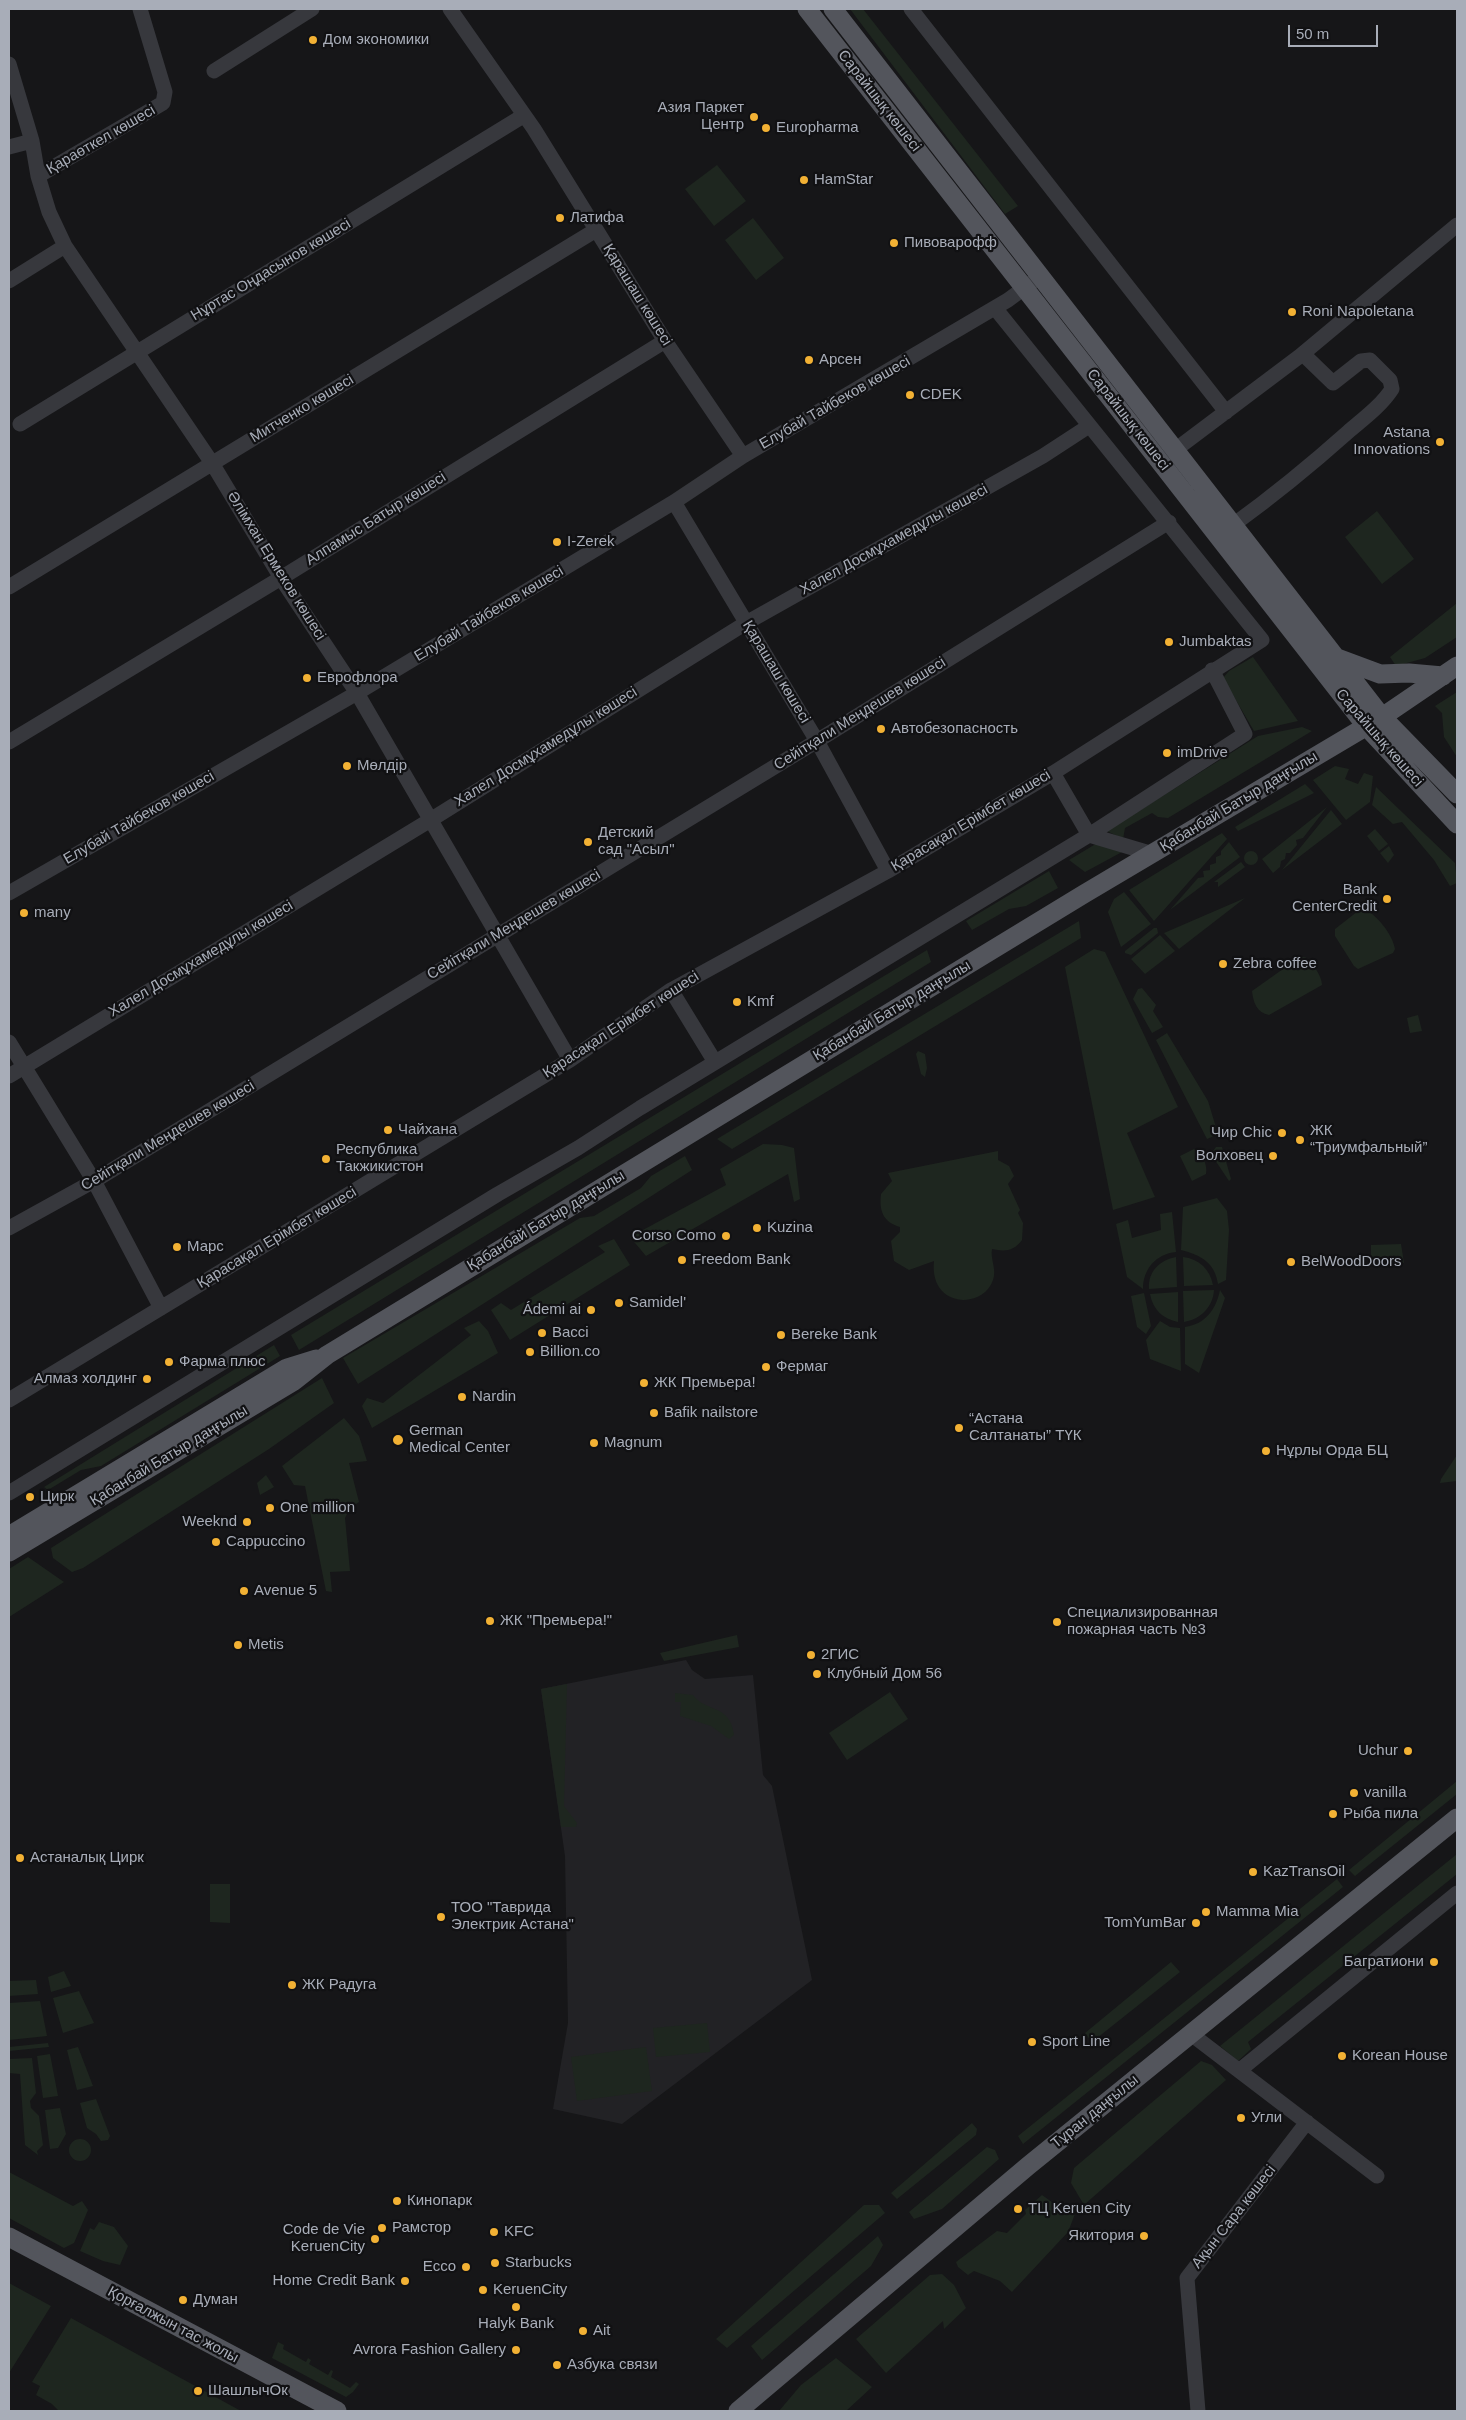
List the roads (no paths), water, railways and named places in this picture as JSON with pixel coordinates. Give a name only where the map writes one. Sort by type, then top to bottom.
[{"type":"main road","name":"Сарайшық көшесі","points":[[807,9],[1033,283],[1175,450],[1382,717],[1457,794]]},
{"type":"main road","name":"Сарайшық көшесі","points":[[832,9],[1033,283],[1366,726],[1457,824]]},
{"type":"main road","points":[[1336,657],[1380,674],[1450,671]]},
{"type":"main road","name":"Қабанбай Батыр даңғылы","points":[[9,1552],[294,1381],[326,1355],[693,1131],[1382,717],[1450,671]]},
{"type":"main road","name":"Қабанбай Батыр даңғылы","points":[[9,1536],[287,1368],[326,1355]]},
{"type":"main road","name":"Тұран даңғылы","points":[[738,2411],[1028,2166],[1457,1818]]},
{"type":"main road","name":"Қорғалжын тас жолы","points":[[9,2237],[337,2411]]},
{"type":"main road","points":[[753,2411],[770,2384]]},
{"type":"street","name":"Қараөткел көшесі","points":[[38,176],[163,103],[165,92],[140,9]]},
{"type":"street","points":[[214,71],[312,9]]},
{"type":"street","name":"Қарашаш көшесі","points":[[450,9],[523,116],[534,129],[665,341],[743,456]]},
{"type":"street","points":[[911,9],[1226,412]]},
{"type":"street","name":"Әлімхан Ермеков көшесі","points":[[9,64],[32,141],[38,176],[49,212],[65,246],[138,351],[212,463],[281,578],[357,693],[432,819],[570,1060]]},
{"type":"street","name":"Нұртас Оңдасынов көшесі","points":[[20,424],[523,116]]},
{"type":"street","points":[[9,147],[32,141]]},
{"type":"street","points":[[1175,450],[1304,354],[1457,225]]},
{"type":"street","name":"Митченко көшесі","points":[[9,587],[596,230]]},
{"type":"street","points":[[9,281],[65,246]]},
{"type":"street","name":"Елубай Тайбеков көшесі","points":[[9,893],[357,693],[674,502],[743,456],[995,308],[1033,283]]},
{"type":"street","points":[[995,308],[1089,426],[1169,522]]},
{"type":"street","name":"Алпамыс Батыр көшесі","points":[[9,742],[281,578],[665,341]]},
{"type":"street","points":[[1233,525],[1340,439],[1385,399],[1392,389],[1390,380],[1370,360],[1361,361],[1333,384],[1304,354]]},
{"type":"street","name":"Халел Досмұхамедұлы көшесі","points":[[9,1076],[432,819],[746,622],[1043,456],[1089,426]]},
{"type":"street","name":"Қарашаш көшесі","points":[[674,502],[817,741],[888,871]]},
{"type":"street","name":"Қарасақал Ерімбет көшесі","points":[[9,1400],[570,1060],[670,990],[888,871],[1053,773],[1212,670],[1262,640],[1169,522]]},
{"type":"street","name":"Сейітқали Меңдешев көшесі","points":[[9,1228],[94,1182],[817,741],[1169,522]]},
{"type":"street","points":[[9,1493],[1089,835],[1245,734],[1212,670]]},
{"type":"street","points":[[1053,773],[1089,835],[1153,854]]},
{"type":"street","points":[[670,990],[715,1062]]},
{"type":"street","points":[[9,1042],[94,1182],[161,1308]]},
{"type":"street","points":[[1240,2070],[1457,1893]]},
{"type":"street","points":[[1191,2034],[1377,2176]]},
{"type":"street","name":"Ақын Сара көшесі","points":[[1198,2411],[1187,2278],[1307,2122]]},
{"type":"place","name":"Дом экономики","points":[[313,40]]},
{"type":"place","name":"Азия Паркет Центр","points":[[754,117]]},
{"type":"place","name":"Europharma","points":[[766,128]]},
{"type":"place","name":"HamStar","points":[[804,180]]},
{"type":"place","name":"Латифа","points":[[560,218]]},
{"type":"place","name":"Пивоварофф","points":[[894,243]]},
{"type":"place","name":"Roni Napoletana","points":[[1292,312]]},
{"type":"place","name":"Арсен","points":[[809,360]]},
{"type":"place","name":"CDEK","points":[[910,395]]},
{"type":"place","name":"Astana Innovations","points":[[1440,442]]},
{"type":"place","name":"I-Zerek","points":[[557,542]]},
{"type":"place","name":"Jumbaktas","points":[[1169,642]]},
{"type":"place","name":"Еврофлора","points":[[307,678]]},
{"type":"place","name":"Автобезопасность","points":[[881,729]]},
{"type":"place","name":"imDrive","points":[[1167,753]]},
{"type":"place","name":"Мөлдір","points":[[347,766]]},
{"type":"place","name":"Детский сад \"Асыл\"","points":[[588,842]]},
{"type":"place","name":"Bank CenterCredit","points":[[1387,899]]},
{"type":"place","name":"many","points":[[24,913]]},
{"type":"place","name":"Zebra coffee","points":[[1223,964]]},
{"type":"place","name":"Kmf","points":[[737,1002]]},
{"type":"place","name":"Чайхана","points":[[388,1130]]},
{"type":"place","name":"Чир Chic","points":[[1282,1133]]},
{"type":"place","name":"ЖК “Триумфальный”","points":[[1300,1140]]},
{"type":"place","name":"Волховец","points":[[1273,1156]]},
{"type":"place","name":"Республика Такжикистон","points":[[326,1159]]},
{"type":"place","name":"Kuzina","points":[[757,1228]]},
{"type":"place","name":"Corso Como","points":[[726,1236]]},
{"type":"place","name":"Марс","points":[[177,1247]]},
{"type":"place","name":"Freedom Bank","points":[[682,1260]]},
{"type":"place","name":"BelWoodDoors","points":[[1291,1262]]},
{"type":"place","name":"Samidel'","points":[[619,1303]]},
{"type":"place","name":"Ádemi ai","points":[[591,1310]]},
{"type":"place","name":"Bacci","points":[[542,1333]]},
{"type":"place","name":"Bereke Bank","points":[[781,1335]]},
{"type":"place","name":"Billion.co","points":[[530,1352]]},
{"type":"place","name":"Фарма плюс","points":[[169,1362]]},
{"type":"place","name":"Фермаг","points":[[766,1367]]},
{"type":"place","name":"Алмаз холдинг","points":[[147,1379]]},
{"type":"place","name":"ЖК Премьера!","points":[[644,1383]]},
{"type":"place","name":"Nardin","points":[[462,1397]]},
{"type":"place","name":"Bafik nailstore","points":[[654,1413]]},
{"type":"place","name":"“Астана Салтанаты” ТҮК","points":[[959,1428]]},
{"type":"place","name":"German Medical Center","points":[[398,1440]]},
{"type":"place","name":"Magnum","points":[[594,1443]]},
{"type":"place","name":"Нұрлы Орда БЦ","points":[[1266,1451]]},
{"type":"place","name":"Цирк","points":[[30,1497]]},
{"type":"place","name":"One million","points":[[270,1508]]},
{"type":"place","name":"Weeknd","points":[[247,1522]]},
{"type":"place","name":"Cappuccino","points":[[216,1542]]},
{"type":"place","name":"Avenue 5","points":[[244,1591]]},
{"type":"place","name":"ЖК \"Премьера!\"","points":[[490,1621]]},
{"type":"place","name":"Специализированная пожарная часть №3","points":[[1057,1622]]},
{"type":"place","name":"Metis","points":[[238,1645]]},
{"type":"place","name":"2ГИС","points":[[811,1655]]},
{"type":"place","name":"Клубный Дом 56","points":[[817,1674]]},
{"type":"place","name":"Uchur","points":[[1408,1751]]},
{"type":"place","name":"vanilla","points":[[1354,1793]]},
{"type":"place","name":"Рыба пила","points":[[1333,1814]]},
{"type":"place","name":"Астаналық Цирк","points":[[20,1858]]},
{"type":"place","name":"KazTransOil","points":[[1253,1872]]},
{"type":"place","name":"Mamma Mia","points":[[1206,1912]]},
{"type":"place","name":"ТОО \"Таврида Электрик Астана\"","points":[[441,1917]]},
{"type":"place","name":"TomYumBar","points":[[1196,1923]]},
{"type":"place","name":"Багратиони","points":[[1434,1962]]},
{"type":"place","name":"ЖК Радуга","points":[[292,1985]]},
{"type":"place","name":"Sport Line","points":[[1032,2042]]},
{"type":"place","name":"Korean House","points":[[1342,2056]]},
{"type":"place","name":"Угли","points":[[1241,2118]]},
{"type":"place","name":"Кинопарк","points":[[397,2201]]},
{"type":"place","name":"ТЦ Keruen City","points":[[1018,2209]]},
{"type":"place","name":"Рамстор","points":[[382,2228]]},
{"type":"place","name":"KFC","points":[[494,2232]]},
{"type":"place","name":"Якитория","points":[[1144,2236]]},
{"type":"place","name":"Code de Vie KeruenCity","points":[[375,2239]]},
{"type":"place","name":"Starbucks","points":[[495,2263]]},
{"type":"place","name":"Ecco","points":[[466,2267]]},
{"type":"place","name":"Home Credit Bank","points":[[405,2281]]},
{"type":"place","name":"KeruenCity","points":[[483,2290]]},
{"type":"place","name":"Думан","points":[[183,2300]]},
{"type":"place","name":"Halyk Bank","points":[[516,2307]]},
{"type":"place","name":"Ait","points":[[583,2331]]},
{"type":"place","name":"Avrora Fashion Gallery","points":[[516,2350]]},
{"type":"place","name":"Азбука связи","points":[[557,2365]]},
{"type":"place","name":"ШашлычОк","points":[[198,2391]]}]
